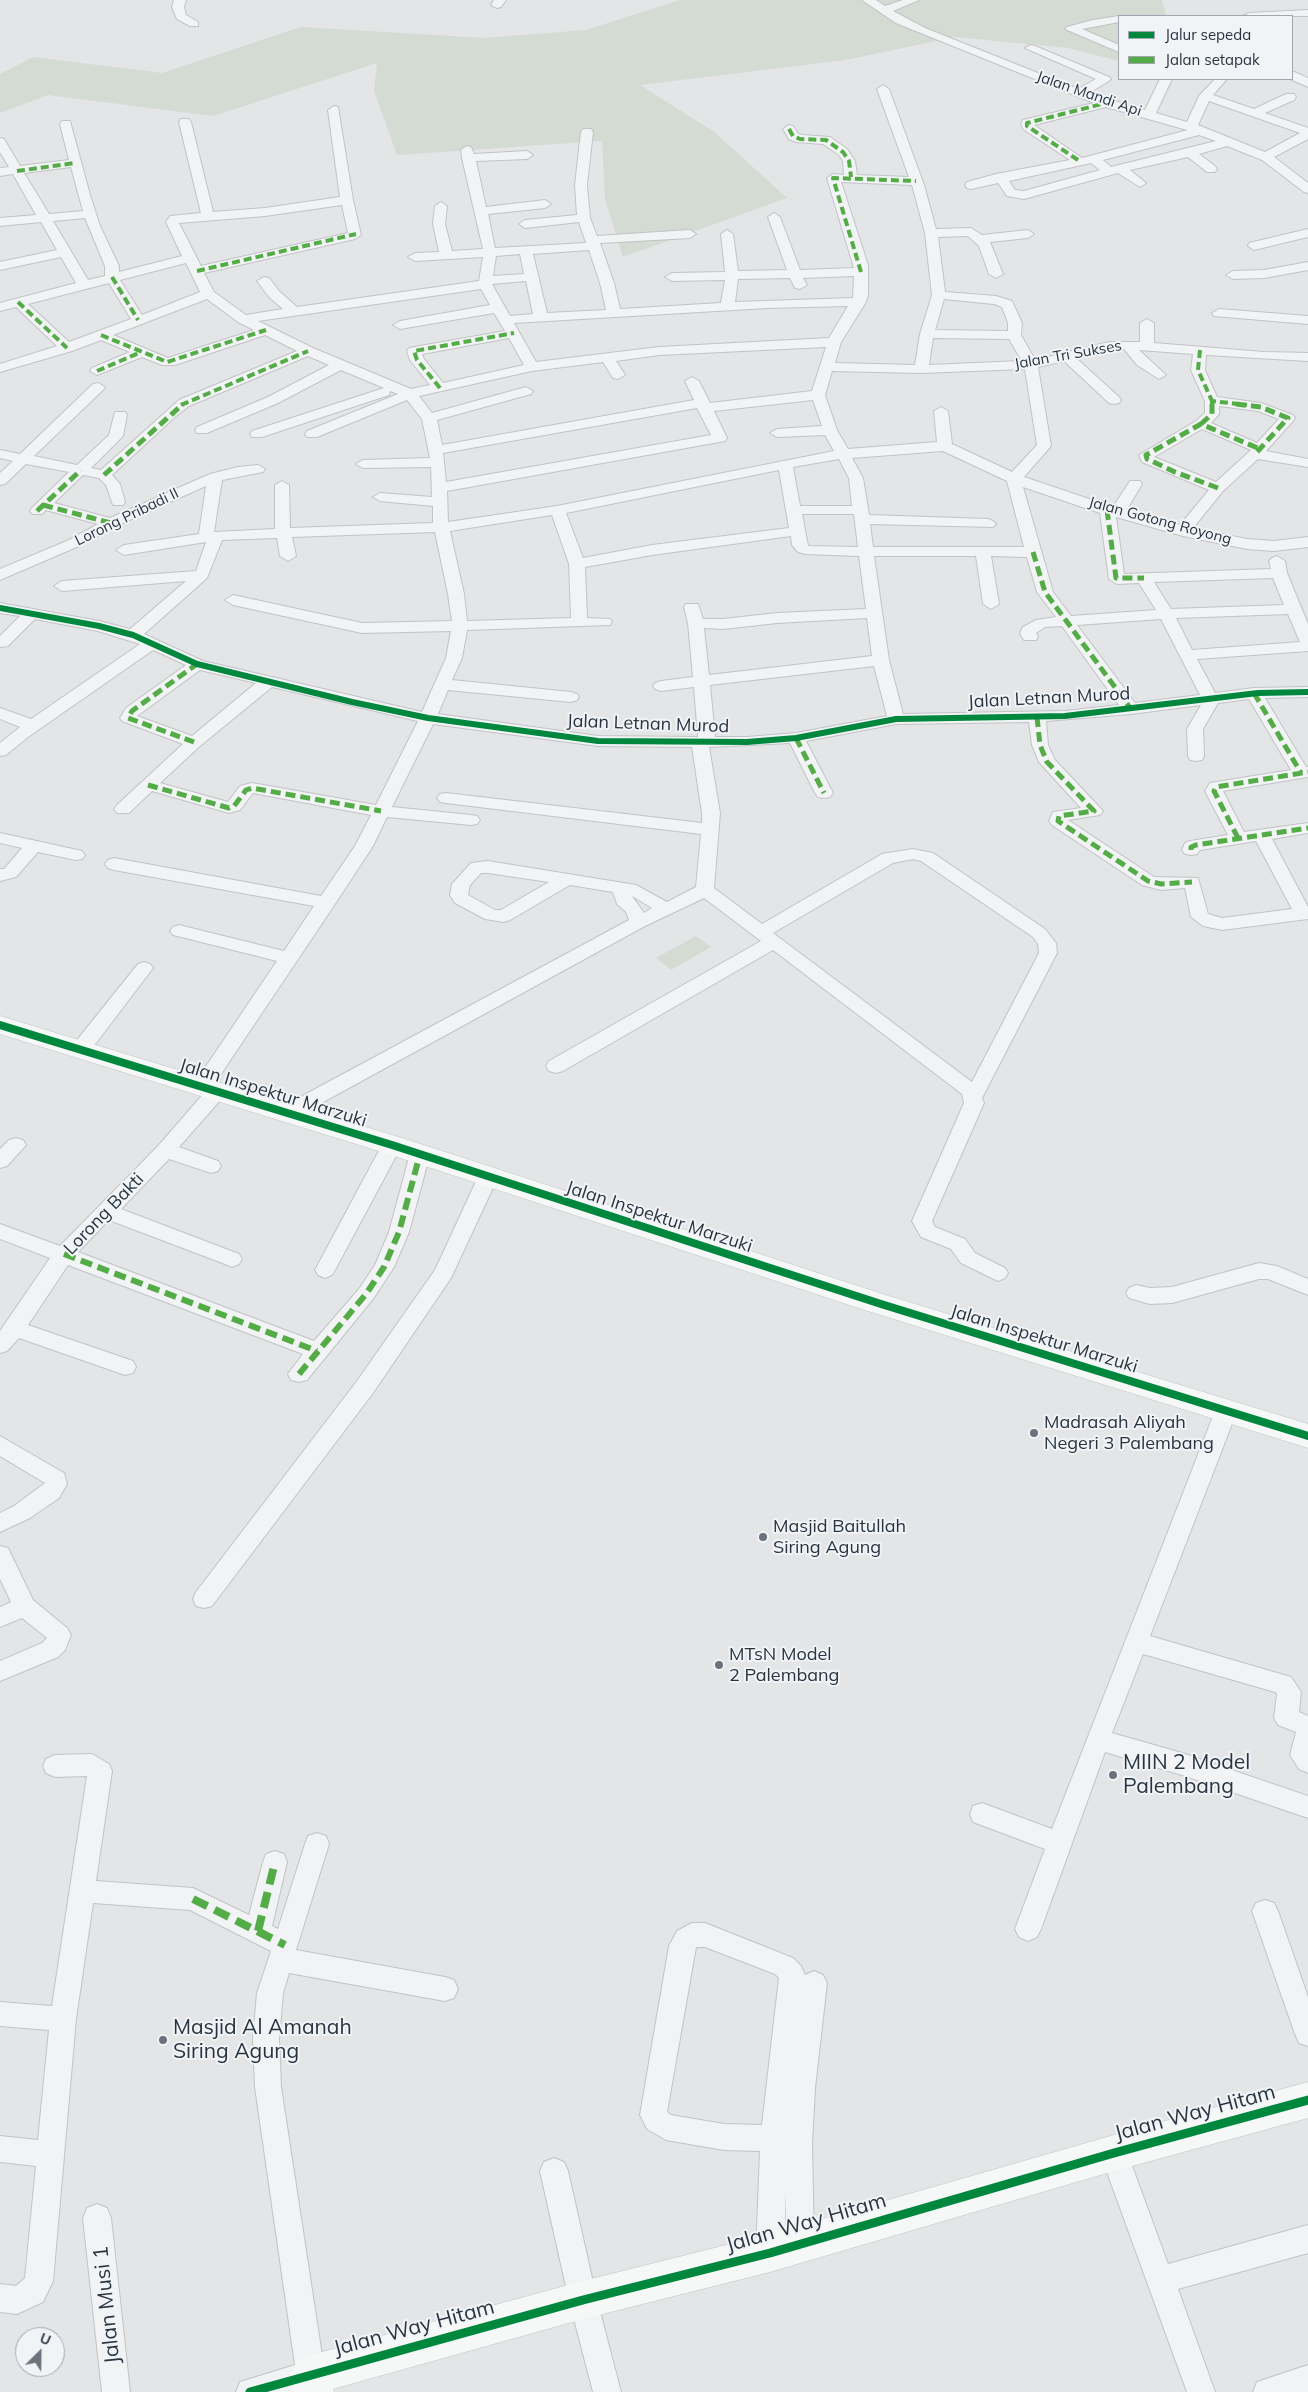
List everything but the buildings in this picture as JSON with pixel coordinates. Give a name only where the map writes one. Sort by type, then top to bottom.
[{"type":"street","points":[[180,0],[178,7],[181,17],[194,24]]},
{"type":"street","name":"Jalan Mandi Api","points":[[868,0],[883,11],[921,30],[1079,93],[1106,103],[1195,129],[1266,157],[1308,189]]},
{"type":"street","points":[[883,11],[913,0]]},
{"type":"street","points":[[1269,15],[1308,13]]},
{"type":"street","points":[[1118,19],[1071,29],[1118,49]]},
{"type":"street","points":[[1030,48],[1104,79],[1079,93]]},
{"type":"street","points":[[1293,76],[1308,83]]},
{"type":"street","points":[[1149,115],[1166,80]]},
{"type":"street","points":[[971,185],[1078,160],[1093,159],[1195,129],[1213,87],[1230,80]]},
{"type":"street","points":[[1213,87],[1254,114],[1308,133]]},
{"type":"street","points":[[883,89],[916,181],[931,233],[939,295],[926,334],[921,369]]},
{"type":"street","points":[[1254,114],[1290,97]]},
{"type":"street","points":[[1078,160],[1027,126],[1027,123],[1106,103]]},
{"type":"street","points":[[197,271],[356,234],[347,200],[334,110]]},
{"type":"street","points":[[185,122],[208,216]]},
{"type":"street","points":[[66,124],[90,214],[112,266],[112,277],[138,320]]},
{"type":"street","points":[[789,129],[793,136],[800,139],[826,140],[843,152],[849,161],[851,177]]},
{"type":"street","points":[[587,132],[581,185],[584,218],[594,243],[614,314]]},
{"type":"street","points":[[1266,157],[1308,133]]},
{"type":"street","points":[[0,142],[84,285]]},
{"type":"street","points":[[1000,177],[1012,193],[1016,195],[1190,153],[1227,142]]},
{"type":"street","points":[[1190,153],[1211,169]]},
{"type":"street","points":[[527,155],[467,154],[482,211],[490,252],[486,282],[498,308],[532,367]]},
{"type":"street","points":[[1093,159],[1140,183]]},
{"type":"street","points":[[0,172],[75,163]]},
{"type":"street","points":[[896,719],[881,660],[856,478],[830,430],[818,395],[834,342],[848,315],[859,302],[862,295],[861,272],[833,178],[851,177],[916,181]]},
{"type":"street","points":[[347,200],[265,212],[208,216],[172,221],[208,294],[242,318],[308,351],[410,394],[428,418],[526,391]]},
{"type":"street","points":[[482,211],[546,204]]},
{"type":"street","points":[[441,206],[440,224],[446,255]]},
{"type":"street","points":[[0,222],[90,214]]},
{"type":"street","points":[[774,216],[807,302]]},
{"type":"street","points":[[526,224],[584,218]]},
{"type":"street","points":[[931,233],[967,230],[982,239],[1028,234]]},
{"type":"street","points":[[1254,246],[1308,233]]},
{"type":"street","points":[[415,257],[526,251],[690,234]]},
{"type":"street","points":[[727,234],[732,276],[727,307]]},
{"type":"street","points":[[982,239],[996,274]]},
{"type":"street","points":[[526,251],[541,318]]},
{"type":"street","points":[[0,266],[64,253]]},
{"type":"street","points":[[0,307],[189,258]]},
{"type":"street","points":[[1233,274],[1264,274],[1308,266]]},
{"type":"street","points":[[672,277],[861,272]]},
{"type":"street","points":[[242,318],[486,282],[532,278]]},
{"type":"street","points":[[264,281],[274,294],[293,311]]},
{"type":"street","points":[[0,368],[67,348],[208,294]]},
{"type":"street","points":[[939,295],[996,300],[1006,304],[1014,323],[1014,335],[1031,365],[1044,446],[1014,479],[1033,552],[1046,592],[1130,709]]},
{"type":"street","points":[[18,302],[67,348]]},
{"type":"street","points":[[505,320],[807,302],[859,302]]},
{"type":"street","points":[[400,325],[498,308]]},
{"type":"street","points":[[1219,313],[1308,320]]},
{"type":"street","points":[[1147,323],[1147,346]]},
{"type":"street","points":[[101,335],[158,360],[175,361],[266,330]]},
{"type":"street","points":[[440,388],[417,360],[414,351],[514,333]]},
{"type":"street","points":[[926,334],[1014,335]]},
{"type":"street","points":[[312,434],[410,394],[532,367],[659,351],[834,342]]},
{"type":"street","points":[[1128,345],[1142,362],[1159,375]]},
{"type":"street","name":"Jalan Tri Sukses","points":[[827,367],[921,369],[1031,365],[1109,346],[1128,345],[1308,357]]},
{"type":"street","points":[[1200,350],[1198,370],[1212,401],[1212,414],[1201,424],[1145,457],[1176,472],[1218,488]]},
{"type":"street","points":[[104,476],[171,412],[184,404],[308,351]]},
{"type":"street","points":[[97,371],[141,352]]},
{"type":"street","points":[[607,357],[618,375]]},
{"type":"street","points":[[1067,357],[1114,400]]},
{"type":"street","points":[[202,430],[273,400],[339,365]]},
{"type":"street","points":[[380,498],[439,495],[720,438],[702,406],[692,381]]},
{"type":"street","points":[[0,481],[98,387]]},
{"type":"street","points":[[257,434],[393,388]]},
{"type":"street","points":[[363,464],[437,456],[702,406],[818,395]]},
{"type":"street","points":[[1183,530],[1218,488],[1258,452],[1288,418],[1261,407],[1212,401]]},
{"type":"street","points":[[124,550],[211,536],[463,526],[557,510],[784,464],[844,454],[945,446],[941,411]]},
{"type":"street","points":[[111,523],[40,508],[116,436],[120,415]]},
{"type":"street","name":"Lorong Bakti","points":[[0,1345],[15,1328],[64,1254],[166,1150],[209,1089],[290,958],[364,846],[428,718],[454,658],[460,626],[456,594],[441,526],[437,456],[428,418]]},
{"type":"street","points":[[1201,424],[1258,452],[1308,463]]},
{"type":"street","points":[[777,433],[830,430]]},
{"type":"street","name":"Jalan Gotong Royong","points":[[945,446],[1014,479],[1113,511],[1183,530],[1247,544],[1274,546],[1308,542]]},
{"type":"street","points":[[0,454],[24,457],[104,476],[113,484],[118,502]]},
{"type":"street","points":[[784,464],[800,545],[803,549],[1033,552]]},
{"type":"street","name":"Lorong Pribadi II","points":[[0,575],[74,543],[111,523],[215,477],[258,468]]},
{"type":"street","points":[[133,635],[202,575],[211,536],[215,477]]},
{"type":"street","points":[[1135,484],[1113,511],[1116,578],[1279,573]]},
{"type":"street","points":[[282,485],[283,532],[288,556]]},
{"type":"street","points":[[557,510],[577,564],[579,621]]},
{"type":"street","points":[[794,510],[988,524]]},
{"type":"street","points":[[577,564],[691,545],[798,531]]},
{"type":"street","points":[[1186,655],[1308,644],[1300,612],[1279,573],[1274,546]]},
{"type":"street","points":[[983,552],[991,604]]},
{"type":"street","points":[[62,586],[202,575]]},
{"type":"street","points":[[1144,578],[1166,614],[1210,699],[1209,705],[1195,729],[1196,756]]},
{"type":"street","points":[[233,600],[362,628],[579,621],[604,622]]},
{"type":"street","points":[[692,607],[696,623],[702,683],[704,743],[711,813],[705,890]]},
{"type":"street","name":"Jalan Letnan Murod","points":[[0,608],[133,635],[196,664],[267,683],[428,718],[598,741],[704,743],[796,738],[896,719],[1037,717],[1130,709],[1254,693],[1280,691],[1308,692]]},
{"type":"street","points":[[1030,637],[1029,630],[1040,624],[1066,621],[1166,614],[1300,612]]},
{"type":"street","points":[[2,643],[32,613]]},
{"type":"street","points":[[696,623],[723,624],[777,618],[874,614]]},
{"type":"street","points":[[0,751],[152,643]]},
{"type":"street","points":[[661,686],[702,683],[881,660]]},
{"type":"street","points":[[194,742],[128,718],[132,711],[196,664]]},
{"type":"street","points":[[123,809],[194,742],[267,683]]},
{"type":"street","points":[[442,684],[572,697]]},
{"type":"street","points":[[1238,838],[1214,791],[1216,787],[1304,773],[1254,693]]},
{"type":"street","points":[[0,712],[33,726]]},
{"type":"street","points":[[1037,717],[1040,744],[1048,762],[1094,810],[1059,816],[1058,821],[1148,881],[1161,884],[1192,882],[1200,917],[1209,922],[1222,924],[1306,914],[1261,834]]},
{"type":"street","points":[[796,738],[824,794]]},
{"type":"street","points":[[148,785],[229,808],[234,806],[246,790],[252,788],[381,811],[471,820]]},
{"type":"street","points":[[446,798],[711,830]]},
{"type":"street","points":[[1191,850],[1191,847],[1196,845],[1308,828]]},
{"type":"street","points":[[0,838],[76,855]]},
{"type":"street","points":[[0,875],[10,873],[35,845]]},
{"type":"street","points":[[556,1066],[768,937],[888,858],[913,854],[927,857],[1039,933],[1047,943],[1048,953],[974,1096],[974,1103],[922,1221],[928,1232],[958,1244],[968,1258],[998,1273]]},
{"type":"street","points":[[114,864],[327,902]]},
{"type":"street","points":[[568,879],[500,916],[491,915],[474,907],[461,899],[459,895],[461,884],[472,871],[482,866],[568,879],[636,891],[666,909]]},
{"type":"street","points":[[620,888],[626,904],[633,909],[639,922]]},
{"type":"street","points":[[287,1113],[639,922],[705,890]]},
{"type":"street","points":[[705,890],[965,1085],[974,1096]]},
{"type":"street","points":[[179,930],[290,958]]},
{"type":"street","points":[[80,1050],[144,968]]},
{"type":"street","name":"Jalan Inspektur Marzuki","points":[[0,1025],[392,1144],[880,1304],[1308,1436]]},
{"type":"street","points":[[325,1270],[392,1144]]},
{"type":"street","points":[[0,1161],[16,1145]]},
{"type":"street","points":[[166,1150],[211,1166]]},
{"type":"street","points":[[299,1374],[366,1294],[384,1267],[399,1232],[420,1154]]},
{"type":"street","points":[[204,1599],[365,1387],[444,1273],[488,1177]]},
{"type":"street","points":[[106,1211],[232,1259]]},
{"type":"street","points":[[0,1231],[317,1351]]},
{"type":"street","points":[[1136,1293],[1150,1296],[1172,1295],[1259,1271],[1270,1271],[1308,1287]]},
{"type":"street","points":[[15,1328],[125,1367]]},
{"type":"street","points":[[1028,1929],[1098,1739],[1226,1411]]},
{"type":"street","points":[[0,1444],[56,1479],[56,1484],[52,1492],[22,1512],[0,1523]]},
{"type":"street","points":[[0,1555],[26,1607],[59,1635],[57,1643],[50,1650],[0,1671]]},
{"type":"street","points":[[0,1617],[26,1607]]},
{"type":"street","points":[[1137,1642],[1283,1684],[1289,1692],[1286,1718],[1308,1728],[1302,1755],[1308,1762]]},
{"type":"street","points":[[1098,1739],[1182,1764],[1308,1807]]},
{"type":"street","points":[[0,2298],[17,2300],[38,2286],[52,2154],[63,2019],[100,1771],[92,1765],[55,1766]]},
{"type":"street","points":[[982,1814],[1060,1843]]},
{"type":"street","points":[[250,2392],[313,2383],[268,2087],[266,2039],[270,1993],[317,1844]]},
{"type":"street","points":[[258,1930],[274,1862]]},
{"type":"street","points":[[83,1891],[193,1899],[258,1930],[282,1952],[445,1988]]},
{"type":"street","points":[[1265,1911],[1308,2034]]},
{"type":"street","points":[[774,2138],[724,2138],[666,2127],[656,2120],[653,2115],[682,1946],[686,1939],[692,1935],[705,1935],[784,1966],[792,1974],[774,2138],[785,2248]]},
{"type":"street","points":[[785,2248],[799,2142],[801,2097],[814,1983]]},
{"type":"street","points":[[0,2014],[63,2019]]},
{"type":"street","name":"Jalan Way Hitam","points":[[313,2383],[583,2300],[785,2248],[1114,2153],[1308,2100]]},
{"type":"street","points":[[0,2150],[52,2154]]},
{"type":"street","points":[[1114,2153],[1201,2392]]},
{"type":"street","points":[[554,2171],[583,2300],[607,2392]]},
{"type":"street","name":"Jalan Musi 1","points":[[97,2218],[116,2392]]},
{"type":"street","points":[[1160,2280],[1308,2239]]},
{"type":"street","points":[[1267,2392],[1308,2379]]},
{"type":"shaded area","points":[[680,0],[1162,0],[1166,15],[1118,15],[1118,61],[1068,48],[955,37],[846,60],[640,85],[713,131],[787,198],[623,257],[605,199],[602,141],[397,155],[374,91],[377,63],[213,116],[48,95],[0,113],[0,74],[33,57],[162,73],[301,27],[484,38],[586,30]]},
{"type":"shaded area","points":[[696,936],[711,947],[671,970],[656,958]]},
{"type":"marked path","points":[[1078,160],[1027,126],[1027,123],[1106,103]]},
{"type":"marked path","points":[[789,129],[793,136],[800,139],[826,140],[843,152],[849,161],[851,177]]},
{"type":"marked path","points":[[17,171],[75,163]]},
{"type":"marked path","points":[[861,272],[833,178],[916,181]]},
{"type":"marked path","points":[[197,271],[356,234]]},
{"type":"marked path","points":[[112,277],[138,320]]},
{"type":"marked path","points":[[18,302],[67,348]]},
{"type":"marked path","points":[[101,335],[167,362],[175,361],[266,330]]},
{"type":"marked path","points":[[440,388],[417,360],[414,351],[514,333]]},
{"type":"marked path","points":[[1200,350],[1198,370],[1212,401]]},
{"type":"marked path","points":[[104,475],[184,403],[308,351]]},
{"type":"marked path","points":[[97,371],[141,352]]},
{"type":"marked path","points":[[1201,424],[1212,414],[1212,401],[1261,407],[1288,418],[1257,452]]},
{"type":"marked path","points":[[1218,488],[1175,472],[1147,459],[1146,455],[1201,424],[1260,449]]},
{"type":"marked path","points":[[37,511],[81,470]]},
{"type":"marked path","points":[[43,505],[111,523]]},
{"type":"marked path","points":[[1107,510],[1116,578],[1144,578]]},
{"type":"marked path","points":[[1033,552],[1045,592],[1131,709]]},
{"type":"marked path","points":[[194,742],[128,718],[132,711],[197,664]]},
{"type":"marked path","points":[[1254,693],[1301,773]]},
{"type":"marked path","points":[[1037,717],[1040,745],[1047,762],[1094,811],[1059,816],[1058,821],[1148,881],[1161,884],[1192,882]]},
{"type":"marked path","points":[[796,738],[824,793]]},
{"type":"marked path","points":[[1238,838],[1214,791],[1216,787],[1308,772]]},
{"type":"marked path","points":[[148,785],[229,808],[234,806],[246,790],[252,788],[381,811]]},
{"type":"marked path","points":[[1191,850],[1191,847],[1196,845],[1308,828]]},
{"type":"marked path","points":[[299,1374],[366,1294],[384,1267],[399,1232],[420,1154]]},
{"type":"marked path","points":[[64,1254],[317,1351]]},
{"type":"marked path","points":[[258,1931],[275,1862]]},
{"type":"marked path","points":[[193,1899],[285,1945]]},
{"type":"cycle path","points":[[0,608],[99,626],[133,635],[197,664],[352,702],[428,718],[598,741],[747,742],[796,738],[896,719],[1065,716],[1258,693],[1308,692]]},
{"type":"cycle path","points":[[0,1025],[392,1145],[881,1304],[1308,1436]]},
{"type":"cycle path","points":[[250,2392],[583,2300],[770,2253],[1114,2153],[1308,2100]]},
{"type":"place","name":"Madrasah Aliyah Negeri 3 Palembang","points":[[1034,1433]]},
{"type":"place","name":"Masjid Baitullah Siring Agung","points":[[763,1537]]},
{"type":"place","name":"MTsN Model 2 Palembang","points":[[719,1665]]},
{"type":"place","name":"MIIN 2 Model Palembang","points":[[1113,1775]]},
{"type":"place","name":"Masjid Al Amanah Siring Agung","points":[[163,2040]]}]
